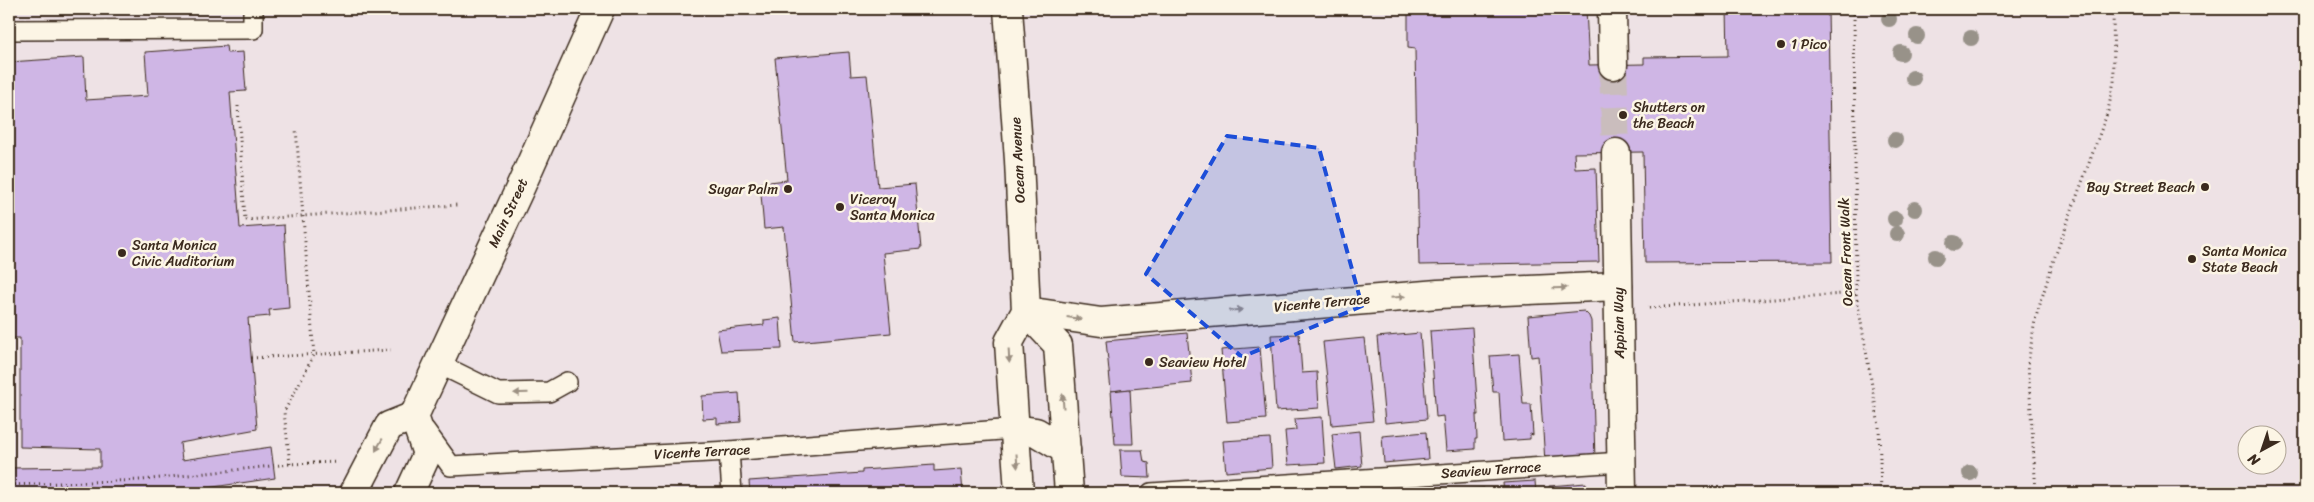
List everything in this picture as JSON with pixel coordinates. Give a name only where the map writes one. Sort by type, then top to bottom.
[{"type":"street","name":"Main Street","points":[[414,416],[437,363],[521,186],[600,9]]},
{"type":"street","name":"Ocean Avenue","points":[[1008,9],[1019,160],[1026,312]]},
{"type":"street","points":[[1612,9],[1613,65]]},
{"type":"street","name":"Appian Way","points":[[1616,153],[1622,493]]},
{"type":"street","name":"Vicente Terrace","points":[[1026,312],[1101,322],[1438,294],[1618,286]]},
{"type":"street","points":[[1019,493],[1009,342],[1026,312],[1058,345],[1069,493]]},
{"type":"street","points":[[354,493],[389,426],[414,416],[428,454],[409,493]]},
{"type":"street","points":[[1014,429],[1036,432],[1066,450]]},
{"type":"lane","points":[[9,30],[253,29],[254,9]]},
{"type":"lane","points":[[437,363],[498,393],[550,392],[567,382]]},
{"type":"lane","name":"Vicente Terrace","points":[[414,416],[451,466],[729,451],[1014,429]]},
{"type":"lane","points":[[729,451],[732,493]]},
{"type":"lane","name":"Seaview Terrace","points":[[1151,493],[1622,462]]},
{"type":"path","name":"Ocean Front Walk","points":[[1854,9],[1856,293],[1878,426],[1881,493]]},
{"type":"path","points":[[2036,493],[2028,364],[2032,338],[2035,320],[2054,259],[2108,111],[2114,81],[2113,9]]},
{"type":"path","points":[[238,106],[245,220],[457,205]]},
{"type":"path","points":[[290,464],[284,412],[314,355],[301,215],[296,129]]},
{"type":"path","points":[[1650,308],[1856,293]]},
{"type":"path","points":[[251,358],[391,350]]},
{"type":"path","points":[[9,485],[142,480],[290,464],[340,462]]},
{"type":"highlighted area","points":[[1227,136],[1319,148],[1362,306],[1242,357],[1146,274]]},
{"type":"building","name":"Shutters on the Beach","points":[[1408,9],[1586,9],[1589,65],[1644,64],[1644,57],[1728,56],[1727,9],[1828,9],[1832,262],[1645,263],[1643,152],[1574,153],[1575,169],[1596,168],[1599,262],[1419,265],[1415,49],[1408,48]]},
{"type":"building","points":[[226,46],[227,53],[243,52],[246,91],[230,92],[240,228],[284,225],[289,308],[269,310],[270,316],[248,318],[257,429],[180,443],[182,460],[271,447],[275,478],[172,493],[9,493],[9,468],[100,467],[100,449],[20,447],[20,338],[9,338],[9,62],[84,57],[86,100],[148,96],[145,52]]},
{"type":"building","name":"Viceroy Santa Monica","points":[[849,52],[851,76],[867,75],[878,187],[915,184],[921,249],[883,253],[891,333],[795,342],[784,227],[764,229],[760,183],[787,180],[775,58]]},
{"type":"building","points":[[1584,311],[1591,321],[1595,460],[1545,462],[1538,356],[1531,357],[1528,316]]},
{"type":"building","points":[[780,318],[782,349],[721,351],[717,330],[764,325],[764,320]]},
{"type":"building","points":[[1472,328],[1478,415],[1476,415],[1477,439],[1475,439],[1475,449],[1446,451],[1443,416],[1436,417],[1430,331]]},
{"type":"building","name":"Seaview Hotel","points":[[1187,333],[1192,383],[1111,391],[1106,341]]},
{"type":"building","points":[[1420,333],[1427,419],[1385,423],[1377,337]]},
{"type":"building","points":[[1299,334],[1302,373],[1317,372],[1319,408],[1276,411],[1271,335]]},
{"type":"building","points":[[1364,338],[1373,421],[1332,425],[1323,342]]},
{"type":"building","points":[[1260,347],[1266,419],[1227,422],[1221,350]]},
{"type":"building","points":[[1519,354],[1523,404],[1531,404],[1533,435],[1530,434],[1530,439],[1502,441],[1499,392],[1493,392],[1490,356]]},
{"type":"building","points":[[1130,389],[1133,444],[1115,444],[1111,391]]},
{"type":"building","points":[[739,393],[741,422],[717,424],[717,418],[703,419],[702,396]]},
{"type":"building","points":[[1322,417],[1325,463],[1288,465],[1285,431],[1296,430],[1295,419]]},
{"type":"building","points":[[1359,431],[1362,466],[1336,469],[1332,434]]},
{"type":"building","points":[[1426,432],[1428,459],[1384,463],[1382,436]]},
{"type":"building","points":[[1270,438],[1272,468],[1226,472],[1223,441]]},
{"type":"building","points":[[1120,450],[1142,450],[1144,462],[1149,463],[1150,478],[1122,477]]},
{"type":"building","points":[[934,465],[934,471],[961,469],[963,493],[750,493],[749,481],[862,473],[862,470]]},
{"type":"building","points":[[1535,481],[1536,493],[1504,493],[1503,483]]},
{"type":"building","points":[[1586,483],[1587,493],[1550,493],[1549,486]]},
{"type":"building","points":[[1484,488],[1485,493],[1438,493],[1438,491]]},
{"type":"building","points":[[666,489],[667,493],[629,493]]},
{"type":"building","points":[[1408,489],[1408,493],[1369,493]]},
{"type":"tunnel","points":[[1613,65],[1616,153]]},
{"type":"place","name":"1 Pico","points":[[1781,44]]},
{"type":"place","name":"Shutters on the Beach","points":[[1623,115]]},
{"type":"place","name":"Bay Street Beach","points":[[2205,187]]},
{"type":"place","name":"Sugar Palm","points":[[788,189]]},
{"type":"place","name":"Viceroy Santa Monica","points":[[840,207]]},
{"type":"place","name":"Santa Monica Civic Auditorium","points":[[122,253]]},
{"type":"place","name":"Santa Monica State Beach","points":[[2192,259]]},
{"type":"place","name":"Seaview Hotel","points":[[1149,362]]}]
